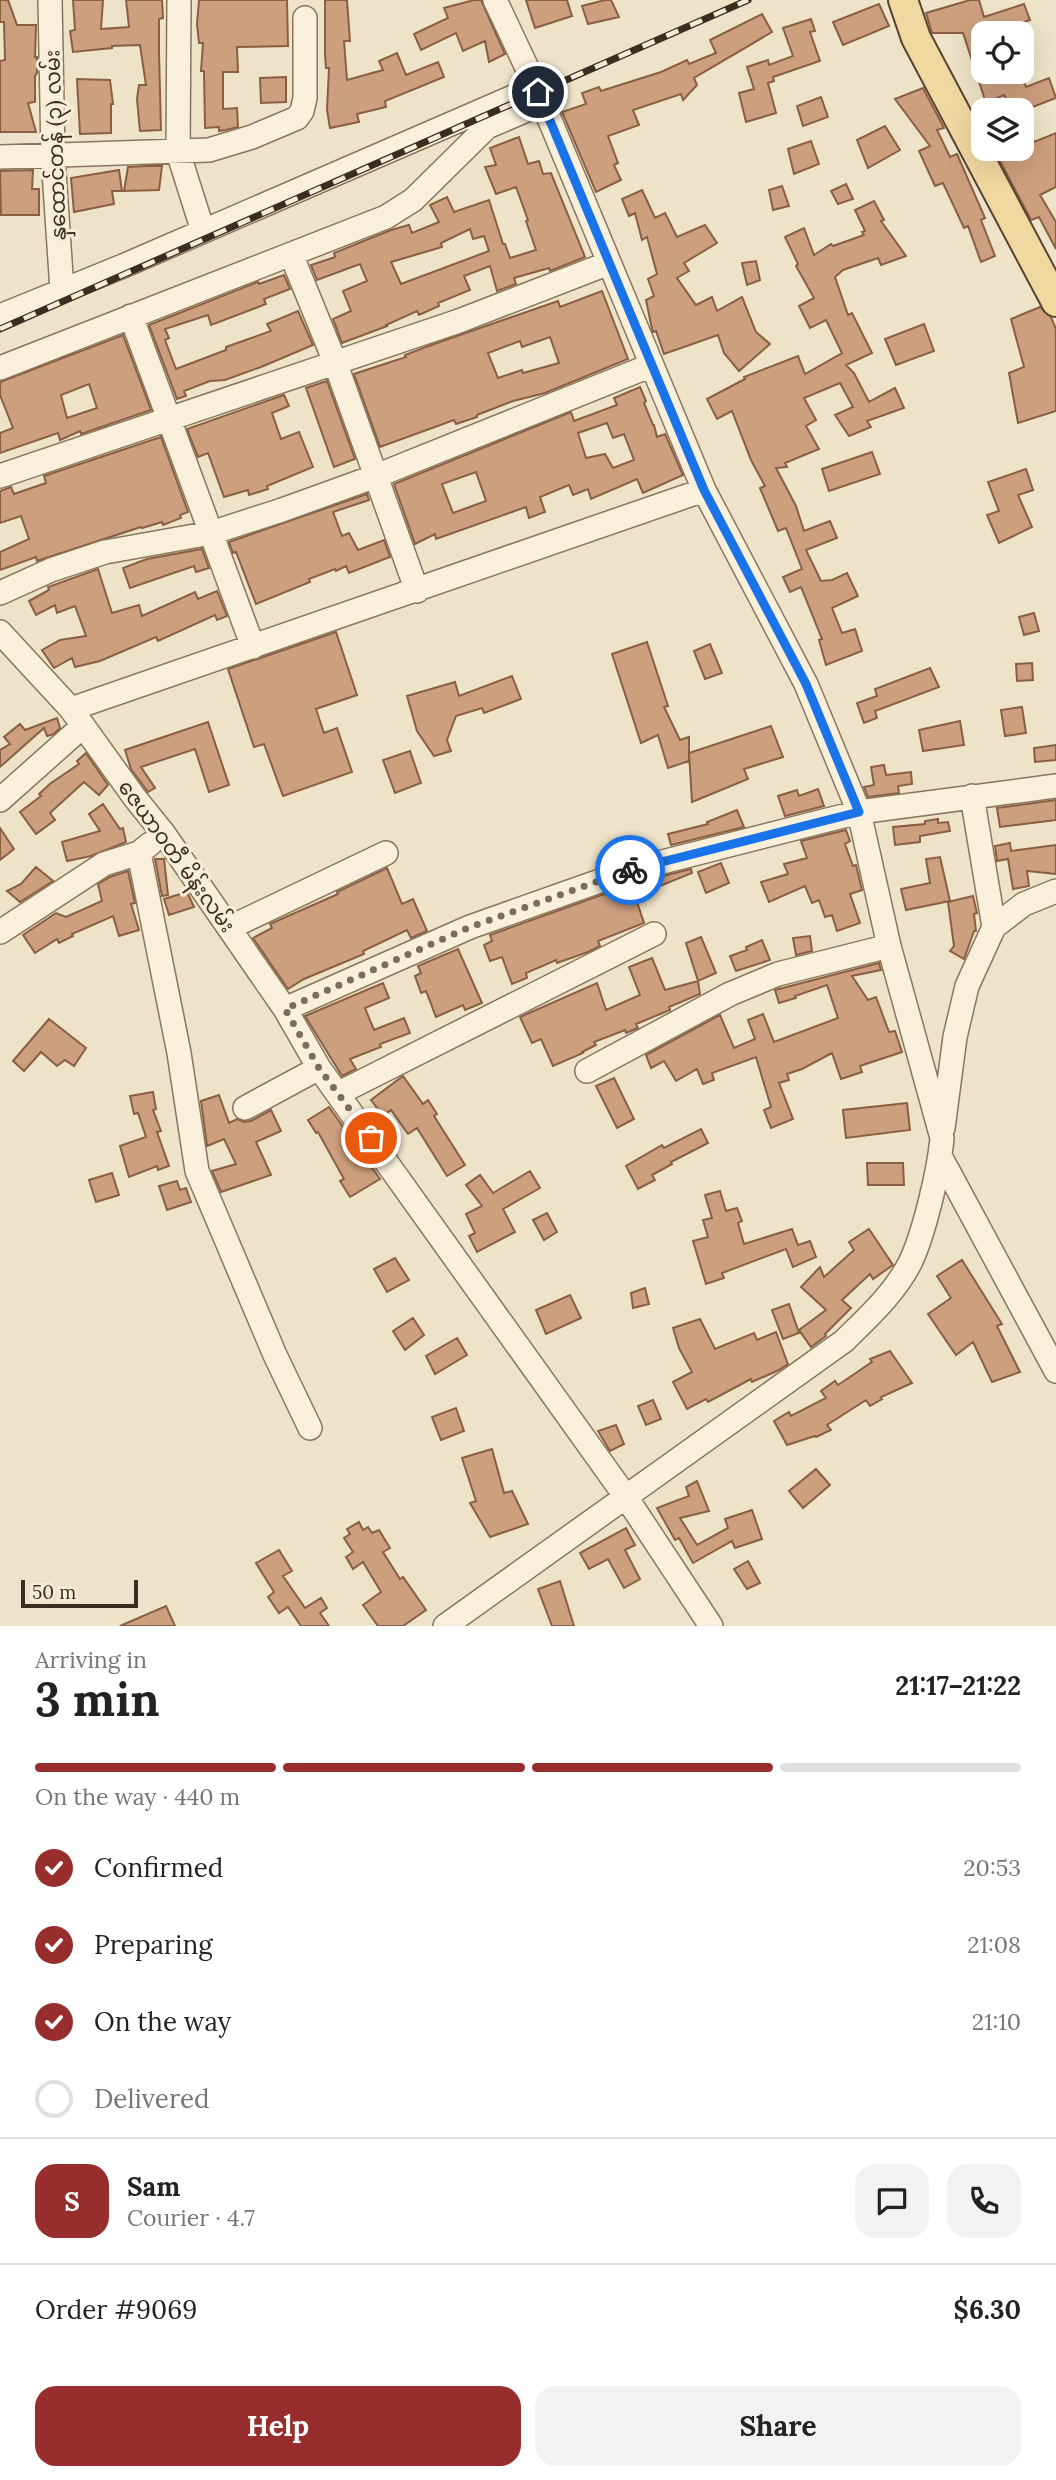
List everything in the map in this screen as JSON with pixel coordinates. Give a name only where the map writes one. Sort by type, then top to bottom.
[{"type":"main road","points":[[903,0],[916,38],[1056,302]]},
{"type":"street","name":"နှထောင်တန် (၃) လမ်း","points":[[50,0],[53,156],[62,290]]},
{"type":"street","points":[[179,0],[178,152],[203,231]]},
{"type":"street","points":[[495,0],[539,95],[704,490],[806,684],[859,812],[889,946],[941,1147],[1056,1371]]},
{"type":"street","points":[[0,157],[209,150],[252,137],[297,118],[302,111],[304,98],[305,18]]},
{"type":"street","points":[[0,316],[539,95]]},
{"type":"street","points":[[0,368],[386,216],[413,200],[487,127],[539,95]]},
{"type":"street","points":[[291,254],[335,362],[417,591]]},
{"type":"street","points":[[0,476],[458,321],[609,263]]},
{"type":"street","points":[[131,316],[253,647]]},
{"type":"street","points":[[0,593],[51,570],[105,552],[211,533],[376,476],[652,365]]},
{"type":"street","points":[[0,800],[77,717],[253,647],[704,490]]},
{"type":"street","name":"ဇေယာဝတီ မိန်းလမ်း","points":[[0,632],[77,717],[164,834],[285,1009],[319,1068],[626,1497],[711,1626]]},
{"type":"street","points":[[285,1009],[470,927],[620,873],[859,812],[1056,786]]},
{"type":"street","points":[[972,796],[994,927]]},
{"type":"street","points":[[0,932],[104,864],[139,853],[164,834]]},
{"type":"street","points":[[139,853],[179,1053],[197,1171],[275,1355],[310,1428]]},
{"type":"street","points":[[229,928],[386,853]]},
{"type":"street","points":[[446,1626],[844,1341],[882,1303],[910,1263],[920,1236],[941,1147],[955,1037],[967,986],[994,927],[1024,904],[1056,891]]},
{"type":"street","points":[[339,1093],[654,934]]},
{"type":"street","points":[[587,1071],[730,994],[778,974],[889,946]]},
{"type":"street","points":[[915,1040],[940,1043],[955,1037]]},
{"type":"street","points":[[245,1108],[319,1068]]},
{"type":"building","points":[[0,0],[8,0],[17,25],[36,25],[35,102],[28,103],[36,132],[0,132],[0,61],[5,60],[4,22],[0,22]]},
{"type":"building","points":[[73,0],[103,0],[101,29],[129,27],[126,0],[162,0],[163,18],[159,19],[161,130],[140,131],[137,99],[139,85],[146,85],[140,45],[73,52],[70,31],[75,30]]},
{"type":"building","points":[[199,0],[287,0],[288,46],[237,47],[238,72],[223,72],[223,109],[237,108],[238,127],[219,131],[219,127],[205,128],[204,71],[201,71],[203,43],[199,43],[197,24]]},
{"type":"building","points":[[325,0],[347,0],[350,41],[344,41],[347,80],[383,70],[379,61],[397,53],[406,75],[438,62],[444,77],[385,101],[386,107],[357,114],[359,122],[330,128],[327,110],[329,68],[326,68],[325,55]]},
{"type":"building","points":[[481,0],[505,54],[489,62],[485,41],[463,51],[456,33],[421,50],[414,34],[448,18],[444,8]]},
{"type":"building","points":[[526,0],[567,0],[572,16],[535,28]]},
{"type":"building","points":[[611,0],[619,17],[588,24],[582,6]]},
{"type":"building","points":[[970,0],[979,0],[984,17],[1024,4],[1030,20],[971,21],[971,57],[963,33],[932,33],[926,13]]},
{"type":"building","points":[[879,4],[889,26],[843,45],[833,22]]},
{"type":"building","points":[[762,14],[772,32],[694,78],[697,85],[683,100],[681,94],[633,110],[639,125],[608,136],[618,163],[614,165],[621,180],[596,192],[562,112],[586,104],[582,93],[599,87],[601,91],[661,72],[687,60],[689,64],[716,53],[710,40]]},
{"type":"building","points":[[811,19],[815,31],[810,32],[820,61],[773,77],[774,81],[768,83],[776,113],[746,122],[739,93],[754,89],[747,67],[768,60],[769,65],[793,56],[783,28]]},
{"type":"building","points":[[286,77],[286,102],[261,103],[260,78]]},
{"type":"building","points":[[1049,78],[1056,98],[1034,107],[1034,98],[1006,98],[1004,95],[984,98],[980,84],[1025,84],[1026,87]]},
{"type":"building","points":[[77,79],[110,80],[113,104],[111,133],[80,134]]},
{"type":"building","points":[[923,88],[944,128],[937,130],[950,157],[957,154],[985,218],[981,220],[995,256],[981,262],[968,226],[964,228],[943,183],[935,186],[919,151],[930,146],[895,99]]},
{"type":"building","points":[[821,97],[828,117],[803,126],[797,106]]},
{"type":"building","points":[[885,126],[900,150],[868,168],[857,140]]},
{"type":"building","points":[[1056,133],[1056,187],[1040,195],[1056,222],[1056,249],[1039,217],[1031,220],[1000,161],[1034,161],[1034,142]]},
{"type":"building","points":[[519,137],[528,164],[539,161],[543,174],[551,173],[585,257],[550,271],[549,268],[514,278],[516,284],[497,291],[490,266],[464,276],[470,290],[438,303],[439,306],[419,315],[417,311],[342,343],[333,319],[351,311],[343,291],[367,281],[360,264],[317,280],[311,265],[335,257],[334,253],[391,230],[409,225],[412,233],[439,222],[430,205],[447,197],[454,212],[489,200],[510,258],[536,250],[516,187],[496,194],[485,167],[496,165],[490,148]],"holes":[[[470,229],[473,239],[484,236],[489,251],[401,284],[391,262],[442,247],[441,243]]]},
{"type":"building","points":[[811,141],[819,164],[794,174],[788,149]]},
{"type":"building","points":[[162,166],[159,190],[124,191],[128,167]]},
{"type":"building","points":[[33,170],[32,189],[39,189],[39,215],[1,215],[0,171]]},
{"type":"building","points":[[119,170],[122,191],[112,191],[114,204],[74,212],[71,178]]},
{"type":"building","points":[[846,184],[853,199],[838,204],[831,191]]},
{"type":"building","points":[[782,186],[789,206],[773,210],[769,190]]},
{"type":"building","points":[[642,190],[655,218],[665,213],[677,237],[705,225],[717,243],[684,263],[689,271],[677,278],[696,305],[712,297],[717,311],[742,297],[756,332],[770,344],[739,371],[724,353],[718,335],[664,354],[656,331],[653,332],[652,329],[646,300],[654,296],[648,279],[657,274],[647,237],[642,240],[635,213],[629,216],[622,199]]},
{"type":"building","points":[[874,201],[884,220],[881,221],[906,256],[881,265],[878,258],[843,270],[835,277],[848,315],[852,313],[872,353],[846,365],[854,373],[869,402],[895,388],[904,408],[867,421],[871,427],[849,436],[835,415],[853,407],[840,383],[804,398],[816,420],[806,426],[819,449],[785,463],[787,467],[776,468],[796,506],[804,531],[830,521],[837,538],[806,550],[821,581],[832,580],[847,573],[858,596],[832,608],[842,633],[855,629],[862,651],[826,665],[819,640],[822,639],[801,587],[790,592],[783,577],[802,569],[786,528],[778,531],[760,488],[765,486],[751,460],[732,411],[717,419],[707,399],[745,379],[744,377],[798,356],[805,374],[842,353],[826,320],[810,328],[799,306],[814,298],[796,266],[798,264],[785,237],[804,228],[814,255],[831,244],[833,246],[864,235],[862,232],[865,231],[855,210]]},
{"type":"building","points":[[756,261],[760,280],[747,285],[742,263]]},
{"type":"building","points":[[284,275],[290,289],[264,299],[266,304],[211,325],[208,315],[165,329],[169,338],[165,340],[176,369],[271,331],[267,324],[298,311],[313,345],[225,380],[210,381],[184,391],[186,396],[177,399],[149,325],[258,282],[259,284]]},
{"type":"building","points":[[602,291],[628,359],[545,393],[513,401],[456,424],[454,420],[380,447],[354,374],[558,301],[560,307]],"holes":[[[550,337],[559,363],[498,378],[488,353],[520,341],[522,347]]]},
{"type":"building","points":[[1040,307],[1051,317],[1056,329],[1056,411],[1018,423],[1009,373],[1024,367],[1011,319]]},
{"type":"building","points":[[924,324],[934,351],[896,365],[885,339]]},
{"type":"building","points":[[123,335],[151,410],[81,434],[80,431],[60,440],[58,433],[0,453],[0,433],[13,428],[0,395],[0,382]],"holes":[[[89,384],[97,408],[67,418],[61,395]]]},
{"type":"building","points":[[327,381],[355,459],[334,467],[306,388]]},
{"type":"building","points":[[640,387],[657,437],[665,434],[683,475],[643,493],[637,479],[591,499],[588,489],[573,495],[569,485],[540,497],[545,512],[529,518],[526,507],[436,539],[435,534],[415,544],[394,484],[571,412],[574,421],[617,405],[614,398]],"holes":[[[607,423],[613,438],[624,434],[634,460],[613,468],[605,454],[586,458],[578,433]],[[476,472],[486,501],[453,513],[442,484]]]},
{"type":"building","points":[[284,395],[289,406],[272,413],[281,439],[299,432],[313,467],[267,486],[268,489],[249,495],[248,490],[224,497],[208,453],[198,457],[187,429]]},
{"type":"building","points":[[161,437],[188,512],[180,515],[181,518],[163,525],[162,522],[141,527],[37,561],[36,557],[0,570],[0,552],[29,539],[21,516],[0,523],[0,491],[11,487],[14,494],[46,483],[44,476]]},
{"type":"building","points":[[872,452],[880,474],[829,491],[822,469]]},
{"type":"building","points":[[1026,469],[1033,490],[1018,495],[1032,527],[999,543],[987,515],[999,511],[988,482]]},
{"type":"building","points":[[367,494],[369,500],[333,512],[342,536],[349,533],[358,550],[384,540],[390,557],[349,573],[346,566],[336,571],[335,569],[256,604],[236,552],[233,553],[229,542]]},
{"type":"building","points":[[202,549],[209,568],[196,572],[194,566],[130,588],[123,568],[147,559]]},
{"type":"building","points":[[98,569],[112,613],[139,605],[142,616],[195,592],[198,599],[217,591],[227,616],[217,620],[215,615],[158,641],[156,637],[100,661],[75,667],[72,658],[54,668],[42,650],[60,640],[86,636],[75,606],[57,613],[55,605],[36,615],[29,601],[49,590],[48,587]]},
{"type":"building","points":[[1034,613],[1039,631],[1024,635],[1019,617]]},
{"type":"building","points":[[336,632],[357,695],[316,709],[324,733],[337,728],[352,772],[283,796],[264,744],[254,747],[228,669]]},
{"type":"building","points":[[647,642],[668,706],[664,707],[680,740],[689,737],[689,761],[668,768],[658,735],[641,743],[612,654]]},
{"type":"building","points":[[710,644],[722,673],[705,679],[694,651]]},
{"type":"building","points":[[1032,663],[1033,680],[1017,681],[1016,664]]},
{"type":"building","points":[[930,668],[939,687],[875,711],[877,718],[864,723],[857,703],[877,696],[875,689]]},
{"type":"building","points":[[512,676],[521,699],[484,713],[482,708],[456,716],[447,740],[451,751],[434,756],[417,731],[407,696],[455,682],[459,696]]},
{"type":"building","points":[[1022,707],[1026,733],[1005,736],[1001,710]]},
{"type":"building","points":[[57,718],[60,728],[54,734],[47,736],[44,728],[0,767],[0,750],[10,744],[4,737],[20,724],[25,730]]},
{"type":"building","points":[[960,721],[964,745],[923,751],[919,730]]},
{"type":"building","points":[[208,722],[229,785],[209,792],[195,749],[141,767],[155,788],[148,792],[131,769],[125,750]]},
{"type":"building","points":[[771,726],[783,757],[744,769],[748,779],[692,802],[689,753]]},
{"type":"building","points":[[1056,745],[1056,760],[1035,762],[1034,748]]},
{"type":"building","points":[[410,751],[421,783],[395,793],[383,760]]},
{"type":"building","points":[[86,753],[108,785],[99,795],[84,782],[50,813],[55,820],[36,834],[20,812],[41,796],[39,794],[51,783],[79,764],[77,761]]},
{"type":"building","points":[[884,765],[886,775],[911,772],[912,784],[898,786],[899,793],[868,797],[864,787],[874,785],[871,767]]},
{"type":"building","points":[[818,789],[824,806],[785,816],[778,796],[797,790],[799,796]]},
{"type":"building","points":[[1056,800],[1056,820],[1000,827],[997,808]]},
{"type":"building","points":[[103,804],[120,829],[123,828],[126,842],[91,856],[67,861],[62,842],[100,831],[89,814]]},
{"type":"building","points":[[737,810],[744,827],[671,845],[668,834],[708,824],[707,822]]},
{"type":"building","points":[[938,819],[938,823],[948,822],[950,831],[920,836],[920,842],[895,845],[893,827],[925,824],[925,821]]},
{"type":"building","points":[[0,828],[14,849],[0,860]]},
{"type":"building","points":[[846,830],[850,841],[845,844],[853,866],[856,865],[862,890],[850,894],[860,923],[837,931],[832,915],[825,917],[819,900],[812,903],[805,886],[769,902],[761,882],[788,874],[784,864],[807,858],[801,841]]},
{"type":"building","points":[[1010,843],[1011,851],[1056,845],[1056,874],[1027,871],[1029,886],[1013,889],[1008,859],[997,861],[995,846]]},
{"type":"building","points":[[940,857],[950,901],[906,910],[901,889],[930,883],[926,859]]},
{"type":"building","points":[[155,859],[164,859],[168,895],[162,896]]},
{"type":"building","points":[[721,863],[729,883],[706,893],[698,872]]},
{"type":"building","points":[[36,867],[53,881],[20,902],[7,891],[21,884]]},
{"type":"building","points":[[387,868],[402,904],[413,899],[427,931],[411,938],[407,930],[363,951],[364,954],[304,979],[288,989],[253,938],[272,928],[270,924],[338,894],[337,892]]},
{"type":"building","points":[[691,869],[692,873],[635,896],[644,923],[598,941],[600,946],[588,952],[557,963],[556,960],[526,973],[527,978],[512,984],[502,957],[490,961],[484,945],[492,941],[490,935],[635,883]]},
{"type":"building","points":[[128,871],[135,903],[131,904],[139,930],[119,936],[113,916],[72,934],[73,936],[59,943],[57,939],[35,953],[23,935],[56,913],[66,917],[102,901],[98,884]]},
{"type":"building","points":[[187,892],[194,907],[169,915],[164,899]]},
{"type":"building","points":[[973,896],[977,913],[974,914],[976,931],[964,959],[950,951],[954,946],[948,902]]},
{"type":"building","points":[[810,936],[812,951],[796,955],[793,938]]},
{"type":"building","points":[[701,937],[716,973],[698,981],[686,943]]},
{"type":"building","points":[[762,940],[770,960],[736,971],[730,956],[747,950],[746,947]]},
{"type":"building","points":[[458,949],[482,1003],[465,1010],[463,1005],[436,1017],[426,991],[421,993],[415,976],[421,973],[418,966]]},
{"type":"building","points":[[652,958],[665,990],[698,981],[700,994],[636,1024],[638,1028],[594,1042],[596,1045],[583,1053],[553,1066],[541,1039],[532,1043],[520,1017],[597,983],[606,1010],[640,995],[629,967]]},
{"type":"building","points":[[879,963],[881,970],[852,976],[868,1000],[876,997],[889,1032],[895,1031],[902,1052],[860,1066],[862,1072],[841,1079],[832,1053],[787,1074],[789,1080],[779,1083],[793,1119],[771,1128],[764,1110],[771,1107],[756,1057],[712,1073],[714,1080],[703,1084],[697,1069],[676,1081],[664,1061],[651,1068],[646,1055],[720,1015],[734,1048],[755,1039],[748,1020],[763,1014],[774,1042],[838,1018],[827,985],[779,1003],[775,990]]},
{"type":"building","points":[[383,983],[389,998],[365,1008],[374,1030],[404,1018],[410,1033],[350,1059],[356,1069],[342,1076],[305,1016]]},
{"type":"building","points":[[49,1019],[86,1048],[74,1066],[65,1060],[57,1066],[41,1052],[24,1071],[13,1061]]},
{"type":"building","points":[[403,1076],[423,1104],[428,1100],[437,1114],[434,1116],[465,1165],[447,1176],[417,1128],[408,1134],[391,1110],[383,1116],[371,1100]]},
{"type":"building","points":[[614,1078],[634,1119],[617,1128],[596,1086]]},
{"type":"building","points":[[153,1092],[156,1109],[153,1110],[161,1131],[157,1132],[169,1166],[158,1170],[157,1166],[129,1177],[120,1146],[146,1137],[138,1113],[134,1114],[130,1096]]},
{"type":"building","points":[[219,1095],[229,1123],[237,1119],[251,1121],[271,1110],[281,1131],[256,1142],[271,1175],[221,1192],[212,1171],[236,1164],[224,1139],[207,1146],[201,1101]]},
{"type":"building","points":[[907,1103],[910,1130],[846,1138],[843,1110]]},
{"type":"building","points":[[329,1107],[380,1179],[350,1197],[340,1181],[344,1179],[318,1132],[316,1133],[308,1120]]},
{"type":"building","points":[[701,1129],[708,1143],[671,1162],[672,1164],[652,1175],[655,1180],[638,1189],[626,1166],[662,1145],[664,1148]]},
{"type":"building","points":[[867,1163],[903,1163],[904,1185],[868,1185]]},
{"type":"building","points":[[530,1171],[540,1188],[503,1209],[515,1232],[477,1252],[469,1236],[475,1233],[466,1214],[482,1206],[466,1185],[480,1175],[493,1193]]},
{"type":"building","points":[[112,1173],[119,1195],[96,1202],[89,1180]]},
{"type":"building","points":[[177,1181],[180,1190],[186,1188],[191,1202],[167,1210],[159,1186]]},
{"type":"building","points":[[720,1191],[726,1211],[737,1208],[742,1221],[738,1223],[744,1244],[792,1229],[798,1245],[810,1241],[816,1257],[793,1267],[786,1249],[722,1273],[724,1278],[706,1284],[693,1241],[708,1237],[703,1220],[712,1218],[705,1195]]},
{"type":"building","points":[[547,1213],[557,1232],[544,1240],[533,1220]]},
{"type":"building","points":[[869,1229],[893,1265],[873,1279],[870,1274],[842,1300],[851,1308],[826,1336],[811,1347],[799,1330],[826,1310],[801,1287],[820,1267],[824,1277],[854,1250],[849,1242]]},
{"type":"building","points":[[395,1258],[409,1280],[387,1292],[374,1269]]},
{"type":"building","points":[[962,1260],[1002,1324],[997,1326],[1020,1372],[992,1382],[973,1342],[956,1355],[928,1314],[951,1298],[937,1276]]},
{"type":"building","points":[[645,1288],[649,1304],[633,1308],[631,1293]]},
{"type":"building","points":[[570,1295],[581,1318],[546,1334],[536,1310]]},
{"type":"building","points":[[789,1304],[799,1333],[783,1339],[772,1310]]},
{"type":"building","points":[[413,1318],[424,1335],[405,1350],[393,1331]]},
{"type":"building","points":[[700,1319],[715,1349],[754,1333],[757,1340],[776,1332],[788,1364],[752,1382],[751,1379],[708,1402],[706,1399],[687,1409],[673,1382],[692,1372],[679,1348],[673,1328]]},
{"type":"building","points":[[457,1338],[467,1355],[435,1374],[426,1356]]},
{"type":"building","points":[[890,1351],[912,1383],[881,1397],[882,1399],[870,1406],[866,1400],[827,1425],[831,1430],[787,1445],[774,1421],[789,1412],[791,1416],[826,1398],[821,1391],[835,1381],[838,1385],[872,1362],[870,1359]]},
{"type":"building","points":[[653,1400],[661,1419],[646,1425],[638,1406]]},
{"type":"building","points":[[456,1408],[464,1431],[441,1440],[432,1417]]},
{"type":"building","points":[[616,1425],[624,1444],[610,1451],[598,1431]]},
{"type":"building","points":[[492,1449],[504,1493],[512,1491],[528,1524],[490,1537],[470,1503],[476,1501],[462,1458]]},
{"type":"building","points":[[816,1469],[830,1485],[803,1508],[789,1491]]},
{"type":"building","points":[[697,1481],[709,1511],[680,1518],[697,1545],[728,1528],[725,1519],[752,1510],[762,1539],[735,1548],[732,1541],[693,1563],[679,1538],[675,1540],[657,1508],[689,1496],[686,1487]]},
{"type":"building","points":[[359,1522],[363,1530],[368,1527],[372,1533],[379,1530],[390,1548],[383,1552],[400,1579],[403,1577],[426,1610],[403,1626],[378,1626],[363,1605],[381,1592],[363,1562],[353,1569],[346,1557],[353,1552],[344,1538],[350,1534],[347,1529]]},
{"type":"building","points":[[626,1528],[635,1545],[625,1550],[640,1579],[624,1588],[608,1559],[589,1569],[580,1553]]},
{"type":"building","points":[[279,1550],[292,1571],[283,1576],[305,1608],[321,1598],[327,1608],[320,1613],[329,1626],[301,1626],[288,1607],[279,1613],[268,1597],[274,1592],[256,1563]]},
{"type":"building","points":[[748,1561],[760,1583],[747,1589],[734,1569]]},
{"type":"building","points":[[560,1581],[574,1626],[552,1626],[538,1589]]},
{"type":"building","points":[[166,1606],[175,1626],[120,1626]]},
{"type":"railway","points":[[0,329],[748,0]]},
{"type":"way so far","points":[[371,1138],[319,1068],[285,1009],[470,927],[630,870]]},
{"type":"route","points":[[538,92],[704,490],[806,684],[859,812],[630,870]]}]
